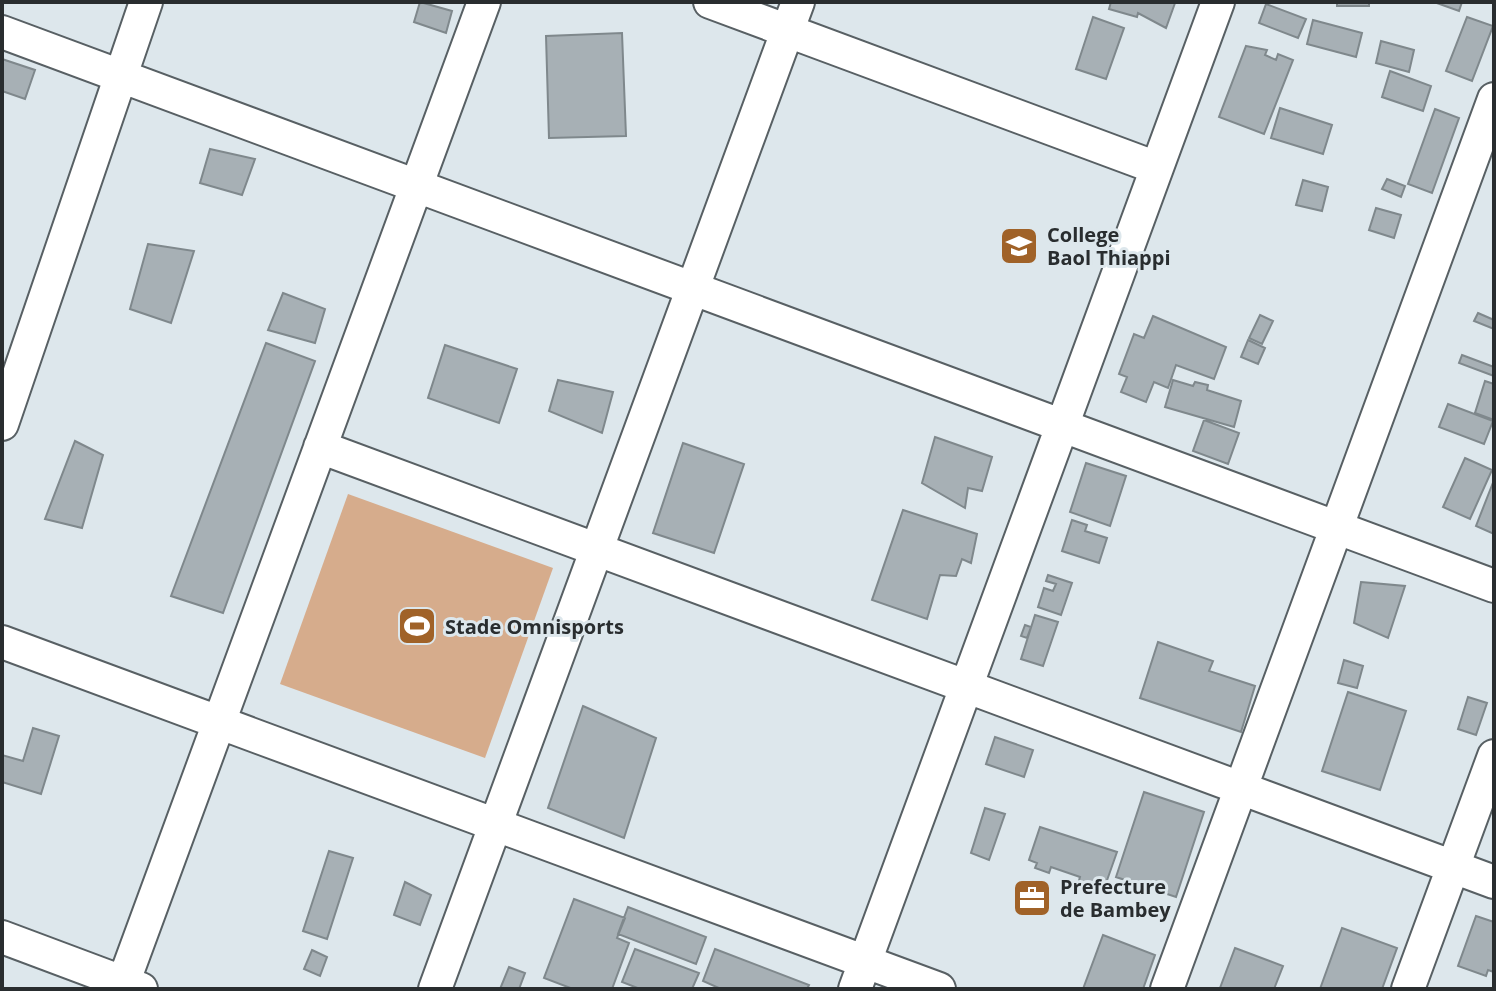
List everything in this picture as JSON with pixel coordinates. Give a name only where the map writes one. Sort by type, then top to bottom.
[{"type":"street","points":[[2,424],[15,341],[146,2]]},
{"type":"street","points":[[2,937],[129,987],[219,722],[484,2]]},
{"type":"street","points":[[710,2],[793,16],[1157,168]]},
{"type":"street","points":[[860,975],[1218,2]]},
{"type":"street","points":[[435,989],[793,16]]},
{"type":"street","points":[[2,32],[1494,586]]},
{"type":"street","points":[[1167,989],[1494,99]]},
{"type":"street","points":[[320,447],[1494,882]]},
{"type":"street","points":[[2,642],[496,824],[860,975],[939,989]]},
{"type":"street","points":[[1408,989],[1494,756]]},
{"type":"shaded area","name":"Stade Omnisports","points":[[348,494],[553,568],[485,758],[280,684]]},
{"type":"building","points":[[420,2],[452,11],[446,33],[414,22]]},
{"type":"building","points":[[1111,2],[1175,3],[1166,28],[1138,13],[1137,17],[1109,9]]},
{"type":"building","points":[[1337,2],[1369,2],[1369,6],[1337,6]]},
{"type":"building","points":[[1434,2],[1462,2],[1459,11]]},
{"type":"building","points":[[1266,4],[1306,19],[1298,38],[1259,23]]},
{"type":"building","points":[[1093,17],[1124,28],[1106,79],[1076,69]]},
{"type":"building","points":[[1467,17],[1493,26],[1472,81],[1446,71]]},
{"type":"building","points":[[1313,20],[1362,33],[1356,57],[1307,44]]},
{"type":"building","points":[[622,33],[626,136],[549,138],[546,36]]},
{"type":"building","points":[[1381,41],[1414,50],[1409,72],[1376,63]]},
{"type":"building","points":[[1246,46],[1267,50],[1265,55],[1276,60],[1278,54],[1293,60],[1264,134],[1219,117]]},
{"type":"building","points":[[2,59],[35,70],[25,99],[2,91]]},
{"type":"building","points":[[1390,71],[1431,86],[1423,111],[1382,97]]},
{"type":"building","points":[[1280,108],[1332,125],[1323,154],[1271,138]]},
{"type":"building","points":[[1435,109],[1459,118],[1432,193],[1408,184]]},
{"type":"building","points":[[210,149],[255,159],[242,195],[200,183]]},
{"type":"building","points":[[1387,179],[1405,186],[1401,197],[1382,189]]},
{"type":"building","points":[[1303,180],[1328,187],[1322,211],[1296,205]]},
{"type":"building","points":[[1376,208],[1401,215],[1394,238],[1369,230]]},
{"type":"building","points":[[148,244],[194,251],[171,323],[130,309]]},
{"type":"building","points":[[283,293],[325,309],[315,343],[268,330]]},
{"type":"building","points":[[1478,313],[1494,320],[1494,329],[1474,321]]},
{"type":"building","points":[[1260,315],[1273,321],[1262,344],[1249,338]]},
{"type":"building","points":[[1153,316],[1226,347],[1214,379],[1176,365],[1168,388],[1154,382],[1146,402],[1121,392],[1127,377],[1119,374],[1134,334],[1144,338]]},
{"type":"building","points":[[1248,340],[1265,348],[1258,364],[1241,357]]},
{"type":"building","points":[[266,343],[315,361],[223,613],[171,596]]},
{"type":"building","points":[[445,345],[517,369],[499,423],[428,398]]},
{"type":"building","points":[[1462,355],[1494,367],[1494,376],[1459,363]]},
{"type":"building","points":[[558,380],[613,392],[602,433],[549,411]]},
{"type":"building","points":[[1173,380],[1193,386],[1195,382],[1208,385],[1207,390],[1241,401],[1234,427],[1165,407]]},
{"type":"building","points":[[1485,381],[1494,384],[1494,420],[1475,413]]},
{"type":"building","points":[[1448,404],[1493,421],[1484,444],[1439,427]]},
{"type":"building","points":[[1204,420],[1239,433],[1228,464],[1193,451]]},
{"type":"building","points":[[935,437],[992,457],[982,491],[968,488],[965,508],[922,483]]},
{"type":"building","points":[[75,441],[103,455],[82,528],[45,519]]},
{"type":"building","points":[[683,443],[744,464],[714,553],[653,533]]},
{"type":"building","points":[[1465,458],[1492,470],[1470,519],[1443,507]]},
{"type":"building","points":[[1086,463],[1126,476],[1110,526],[1070,512]]},
{"type":"building","points":[[1494,480],[1494,534],[1476,526]]},
{"type":"building","points":[[903,510],[977,534],[971,563],[962,559],[956,576],[940,575],[927,619],[872,600]]},
{"type":"building","points":[[1072,520],[1087,525],[1085,531],[1107,538],[1099,563],[1062,551]]},
{"type":"building","points":[[1048,575],[1072,583],[1061,615],[1038,607],[1044,588],[1053,591],[1056,584],[1046,581]]},
{"type":"building","points":[[1361,582],[1405,586],[1388,638],[1354,623]]},
{"type":"building","points":[[1035,615],[1058,622],[1043,666],[1021,659]]},
{"type":"building","points":[[1025,625],[1031,627],[1027,638],[1021,636]]},
{"type":"building","points":[[1158,642],[1213,661],[1209,671],[1255,686],[1241,732],[1140,698]]},
{"type":"building","points":[[1344,660],[1363,666],[1357,688],[1338,683]]},
{"type":"building","points":[[1348,692],[1406,711],[1380,790],[1322,771]]},
{"type":"building","points":[[1468,697],[1487,703],[1476,735],[1458,729]]},
{"type":"building","points":[[583,706],[656,738],[624,838],[548,808]]},
{"type":"building","points":[[33,728],[59,736],[41,794],[2,782],[2,755],[23,761]]},
{"type":"building","points":[[995,737],[1033,750],[1024,777],[986,764]]},
{"type":"building","points":[[1144,792],[1204,812],[1176,897],[1116,877]]},
{"type":"building","points":[[985,808],[1005,814],[989,860],[971,853]]},
{"type":"building","points":[[1040,827],[1117,852],[1105,886],[1098,883],[1096,891],[1078,884],[1080,877],[1051,867],[1049,873],[1035,868],[1037,863],[1029,860]]},
{"type":"building","points":[[329,851],[353,858],[327,939],[303,931]]},
{"type":"building","points":[[405,882],[431,895],[420,925],[394,915]]},
{"type":"building","points":[[574,899],[625,918],[617,938],[629,943],[612,989],[573,989],[544,978]]},
{"type":"building","points":[[628,907],[706,937],[696,964],[618,934]]},
{"type":"building","points":[[1476,916],[1494,922],[1494,972],[1488,970],[1486,976],[1458,966]]},
{"type":"building","points":[[1342,928],[1397,948],[1382,989],[1320,989]]},
{"type":"building","points":[[1103,935],[1155,955],[1143,989],[1083,989]]},
{"type":"building","points":[[1235,948],[1283,966],[1274,989],[1220,988]]},
{"type":"building","points":[[635,949],[699,973],[692,989],[640,989],[622,982]]},
{"type":"building","points":[[715,949],[809,985],[807,989],[721,989],[703,981]]},
{"type":"building","points":[[312,950],[327,957],[320,976],[304,969]]},
{"type":"building","points":[[509,967],[525,973],[519,989],[500,989]]},
{"type":"place","name":"College Baol Thiappi","points":[[1019,246]]},
{"type":"place","name":"Stade Omnisports","points":[[417,626]]},
{"type":"place","name":"Prefecture de Bambey","points":[[1032,898]]}]
